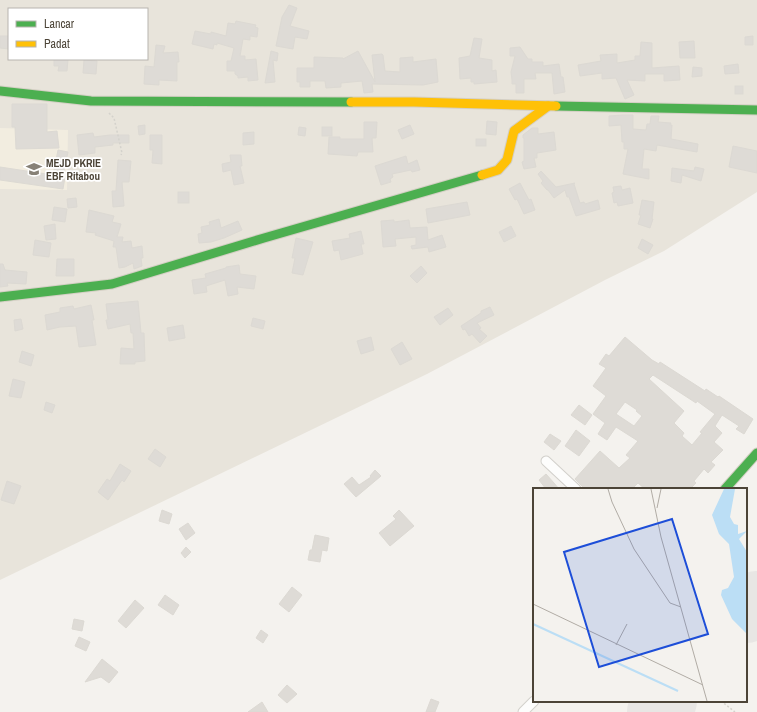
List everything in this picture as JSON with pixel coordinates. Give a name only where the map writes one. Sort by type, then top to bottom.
[{"type":"street","points":[[0,91],[68,99],[101,101],[414,102],[757,110]]},
{"type":"street","points":[[0,297],[112,284],[498,170],[507,160],[514,131],[548,106]]},
{"type":"street","points":[[726,488],[757,453]]},
{"type":"street","points":[[546,461],[575,488]]},
{"type":"street","points":[[523,712],[533,702]]},
{"type":"path","points":[[101,101],[114,118],[122,153],[121,155]]},
{"type":"path","points":[[722,702],[735,712]]},
{"type":"shaded area","points":[[0,0],[757,0],[757,192],[664,251],[605,280],[427,374],[0,580]]},
{"type":"shaded area","name":"MEJD PKRIE EBF Ritabou","points":[[0,128],[68,130],[67,190],[0,189]]},
{"type":"building","points":[[289,5],[297,8],[290,26],[309,31],[307,39],[295,37],[293,49],[276,46],[282,17]]},
{"type":"building","points":[[236,21],[256,25],[255,27],[258,28],[257,37],[250,36],[250,40],[243,39],[240,56],[245,56],[245,60],[256,59],[258,80],[248,81],[248,77],[238,78],[235,71],[227,71],[227,61],[231,61],[234,48],[217,43],[217,45],[214,44],[213,49],[192,44],[195,31],[211,34],[211,32],[226,36],[228,23],[235,24]]},
{"type":"building","points":[[0,36],[8,36],[8,49],[0,48]]},
{"type":"building","points":[[753,36],[753,45],[745,45],[745,37]]},
{"type":"building","points":[[474,38],[482,39],[479,58],[492,60],[492,71],[496,70],[497,82],[474,84],[474,82],[471,82],[471,78],[460,79],[459,58],[470,56]]},
{"type":"building","points":[[694,41],[695,58],[680,58],[679,42]]},
{"type":"building","points":[[641,42],[652,43],[652,68],[679,66],[680,80],[664,81],[664,74],[645,74],[645,81],[627,80],[634,95],[625,99],[616,78],[602,79],[602,73],[580,76],[578,65],[601,61],[600,55],[617,54],[617,63],[635,60],[635,56],[640,56]]},
{"type":"building","points":[[156,45],[165,46],[163,53],[178,52],[179,62],[177,62],[177,81],[159,80],[159,85],[144,84],[145,66],[154,67]]},
{"type":"building","points":[[520,47],[528,59],[532,59],[532,62],[543,62],[543,66],[559,64],[565,92],[554,94],[552,73],[535,73],[536,79],[524,79],[524,93],[516,93],[516,84],[512,84],[511,72],[515,56],[510,56],[510,48]]},
{"type":"building","points":[[271,51],[278,53],[277,61],[273,60],[275,82],[265,83]]},
{"type":"building","points":[[358,51],[375,82],[372,55],[382,54],[385,71],[400,72],[400,58],[413,57],[413,62],[436,59],[438,82],[423,85],[372,84],[373,92],[364,93],[362,81],[341,83],[341,87],[326,88],[325,81],[310,81],[310,87],[300,87],[300,82],[297,82],[297,68],[314,68],[314,57],[343,59]]},
{"type":"building","points":[[54,60],[68,60],[67,71],[58,71],[59,66],[54,66]]},
{"type":"building","points":[[84,60],[97,61],[96,74],[83,73]]},
{"type":"building","points":[[738,64],[739,73],[725,74],[724,66]]},
{"type":"building","points":[[693,67],[702,68],[702,76],[692,77]]},
{"type":"building","points":[[735,86],[743,86],[743,94],[735,94]]},
{"type":"building","points":[[12,104],[47,104],[47,132],[57,131],[59,148],[16,149],[15,127],[12,127]]},
{"type":"building","points":[[633,115],[633,129],[646,130],[647,124],[650,124],[651,116],[659,116],[658,122],[671,123],[671,139],[698,144],[697,152],[657,145],[656,151],[644,149],[642,169],[649,169],[649,179],[623,174],[628,149],[624,149],[621,125],[609,126],[609,116]]},
{"type":"building","points":[[487,121],[497,122],[496,135],[486,134]]},
{"type":"building","points":[[364,122],[377,122],[376,138],[372,138],[373,152],[358,152],[357,156],[328,154],[329,137],[340,137],[340,139],[364,139]]},
{"type":"building","points":[[145,125],[145,134],[139,135],[138,126]]},
{"type":"building","points":[[410,125],[414,134],[402,139],[398,130]]},
{"type":"building","points":[[299,127],[306,128],[305,136],[298,135]]},
{"type":"building","points":[[322,127],[332,127],[332,136],[322,136]]},
{"type":"building","points":[[532,128],[538,128],[538,134],[554,132],[556,150],[537,153],[537,158],[534,158],[536,167],[524,169],[522,162],[524,161],[523,135]]},
{"type":"building","points":[[254,132],[254,144],[243,145],[243,133]]},
{"type":"building","points":[[93,133],[94,137],[129,135],[129,143],[113,143],[113,145],[95,147],[95,153],[79,155],[77,135]]},
{"type":"building","points":[[150,135],[162,135],[162,164],[152,163],[153,150],[150,150]]},
{"type":"building","points":[[476,139],[486,139],[486,146],[476,146]]},
{"type":"building","points":[[733,146],[757,151],[757,173],[729,167]]},
{"type":"building","name":"MEJD PKRIE EBF Ritabou","points":[[58,150],[68,152],[63,176],[65,177],[63,189],[0,180],[0,167],[53,175]]},
{"type":"building","points":[[230,155],[241,155],[242,166],[240,166],[244,183],[234,185],[231,170],[223,172],[222,164],[231,162]]},
{"type":"building","points":[[406,156],[408,164],[417,160],[420,170],[412,172],[411,170],[392,174],[393,177],[390,179],[391,182],[381,185],[375,166]]},
{"type":"building","points":[[118,160],[131,161],[129,182],[122,182],[124,206],[113,207],[112,191],[116,191]]},
{"type":"building","points":[[695,167],[704,169],[701,181],[682,175],[681,183],[671,181],[672,168],[694,171]]},
{"type":"building","points":[[541,171],[556,187],[575,183],[574,184],[580,203],[584,202],[585,204],[598,200],[600,209],[576,216],[565,190],[554,198],[541,183],[543,181],[538,174]]},
{"type":"building","points":[[520,183],[529,200],[531,199],[535,210],[524,214],[517,199],[515,200],[509,189]]},
{"type":"building","points":[[621,186],[622,190],[630,188],[633,203],[618,206],[617,202],[614,203],[612,193],[614,192],[613,187]]},
{"type":"building","points":[[178,192],[189,192],[189,203],[178,203]]},
{"type":"building","points":[[76,198],[77,207],[68,208],[67,199]]},
{"type":"building","points":[[642,200],[654,202],[653,219],[650,228],[638,224],[641,215],[639,215]]},
{"type":"building","points":[[467,202],[470,215],[428,223],[426,209]]},
{"type":"building","points":[[54,207],[67,209],[65,222],[52,220]]},
{"type":"building","points":[[89,210],[114,216],[112,222],[121,224],[117,237],[123,237],[122,242],[131,241],[132,248],[142,246],[142,266],[134,269],[133,263],[119,268],[116,247],[113,247],[114,241],[95,235],[96,233],[86,232]]},
{"type":"building","points":[[219,219],[221,228],[238,221],[242,230],[211,242],[199,243],[198,234],[202,233],[201,227],[210,225],[209,222]]},
{"type":"building","points":[[394,220],[394,222],[409,220],[410,228],[427,227],[428,240],[442,235],[446,247],[429,252],[428,247],[412,249],[411,246],[416,245],[416,237],[395,239],[396,246],[383,247],[381,221]]},
{"type":"building","points":[[55,224],[56,239],[46,240],[44,226]]},
{"type":"building","points":[[511,226],[516,236],[504,242],[499,232]]},
{"type":"building","points":[[361,231],[364,244],[361,244],[363,254],[341,260],[339,250],[334,251],[332,241],[350,238],[349,234]]},
{"type":"building","points":[[296,238],[313,242],[303,275],[292,273],[295,258],[292,258]]},
{"type":"building","points":[[642,239],[653,245],[648,254],[638,248]]},
{"type":"building","points":[[35,240],[51,243],[49,257],[33,255]]},
{"type":"building","points":[[57,259],[74,259],[74,276],[56,276]]},
{"type":"building","points":[[0,264],[3,264],[5,270],[27,272],[26,284],[7,283],[8,286],[0,287]]},
{"type":"building","points":[[239,265],[240,274],[256,276],[254,289],[237,287],[238,294],[228,296],[225,280],[206,286],[207,292],[194,294],[192,280],[206,278],[205,274],[226,267]]},
{"type":"building","points":[[421,266],[427,273],[417,283],[410,276]]},
{"type":"building","points":[[138,301],[141,333],[144,333],[145,361],[135,362],[135,364],[120,364],[121,348],[134,349],[133,333],[131,333],[130,324],[108,329],[106,320],[108,320],[106,304]]},
{"type":"building","points":[[91,305],[96,345],[79,347],[76,326],[47,330],[45,315],[60,312],[60,308],[73,306],[74,309]]},
{"type":"building","points":[[490,307],[494,315],[477,323],[481,328],[479,329],[487,336],[480,343],[472,334],[469,336],[465,329],[463,330],[461,326],[481,313],[481,311]]},
{"type":"building","points":[[448,308],[453,315],[440,325],[434,317]]},
{"type":"building","points":[[253,318],[265,321],[263,329],[251,326]]},
{"type":"building","points":[[21,319],[23,329],[15,331],[14,320]]},
{"type":"building","points":[[183,325],[185,338],[169,341],[167,328]]},
{"type":"building","points":[[371,337],[374,350],[361,354],[357,341]]},
{"type":"building","points":[[625,337],[652,360],[659,364],[660,362],[705,391],[706,389],[718,397],[719,396],[753,419],[744,434],[736,429],[739,426],[722,415],[715,426],[722,433],[714,442],[723,450],[711,462],[715,465],[708,473],[704,469],[694,481],[696,483],[691,488],[644,488],[638,483],[633,488],[584,488],[575,479],[600,451],[619,468],[630,458],[626,455],[638,441],[616,427],[607,440],[598,434],[605,423],[593,414],[606,396],[593,386],[606,368],[599,364],[606,354],[609,356]],"holes":[[[653,375],[696,403],[697,401],[715,414],[700,432],[702,433],[692,445],[682,436],[684,433],[674,423],[684,411],[649,379]],[[625,402],[637,410],[636,411],[642,416],[634,426],[616,414]]]},
{"type":"building","points":[[402,342],[412,359],[400,365],[391,349]]},
{"type":"building","points":[[22,351],[34,355],[31,366],[19,362]]},
{"type":"building","points":[[13,379],[25,382],[21,398],[9,396]]},
{"type":"building","points":[[46,402],[55,405],[52,413],[44,410]]},
{"type":"building","points":[[579,405],[592,415],[585,425],[571,415]]},
{"type":"building","points":[[576,430],[590,441],[579,456],[565,446]]},
{"type":"building","points":[[550,434],[561,441],[554,450],[544,442]]},
{"type":"building","points":[[155,449],[166,457],[160,467],[148,459]]},
{"type":"building","points":[[120,464],[131,471],[124,482],[122,480],[108,500],[98,492],[107,479],[110,481]]},
{"type":"building","points":[[375,470],[381,476],[356,497],[344,484],[352,477],[359,485],[371,477],[370,476]]},
{"type":"building","points":[[546,474],[558,488],[545,488],[539,480]]},
{"type":"building","points":[[7,481],[21,486],[14,504],[1,500]]},
{"type":"building","points":[[162,510],[172,514],[169,524],[159,521]]},
{"type":"building","points":[[399,510],[414,526],[390,546],[379,533],[396,519],[393,516]]},
{"type":"building","points":[[188,523],[195,533],[186,540],[179,529]]},
{"type":"building","points":[[315,535],[329,538],[327,551],[322,550],[320,562],[308,560]]},
{"type":"building","points":[[186,547],[191,552],[185,558],[181,553]]},
{"type":"building","points":[[292,587],[302,595],[289,612],[279,604]]},
{"type":"building","points":[[165,595],[179,605],[173,615],[158,605]]},
{"type":"building","points":[[135,600],[144,608],[126,628],[118,621]]},
{"type":"building","points":[[74,619],[84,621],[82,631],[72,629]]},
{"type":"building","points":[[261,630],[268,635],[263,643],[256,638]]},
{"type":"building","points":[[79,637],[90,642],[86,651],[75,646]]},
{"type":"building","points":[[102,659],[118,672],[109,683],[101,677],[85,682]]},
{"type":"building","points":[[287,685],[297,694],[287,703],[278,695]]},
{"type":"building","points":[[431,699],[439,702],[435,712],[426,712]]},
{"type":"building","points":[[262,702],[268,712],[248,712]]},
{"type":"runway","points":[[747,612],[757,601]]},
{"type":"runway","points":[[657,712],[666,702]]},
{"type":"traffic: fast","points":[[0,91],[91,101],[351,102]]},
{"type":"traffic: fast","points":[[556,106],[757,110]]},
{"type":"traffic: fast","points":[[0,297],[112,284],[482,175]]},
{"type":"traffic: fast","points":[[726,488],[757,453]]},
{"type":"traffic: slow","points":[[351,102],[414,102],[556,106]]},
{"type":"traffic: slow","points":[[482,175],[498,170],[507,160],[514,131],[548,106]]},
{"type":"place","name":"MEJD PKRIE EBF Ritabou","points":[[34,169]]}]
